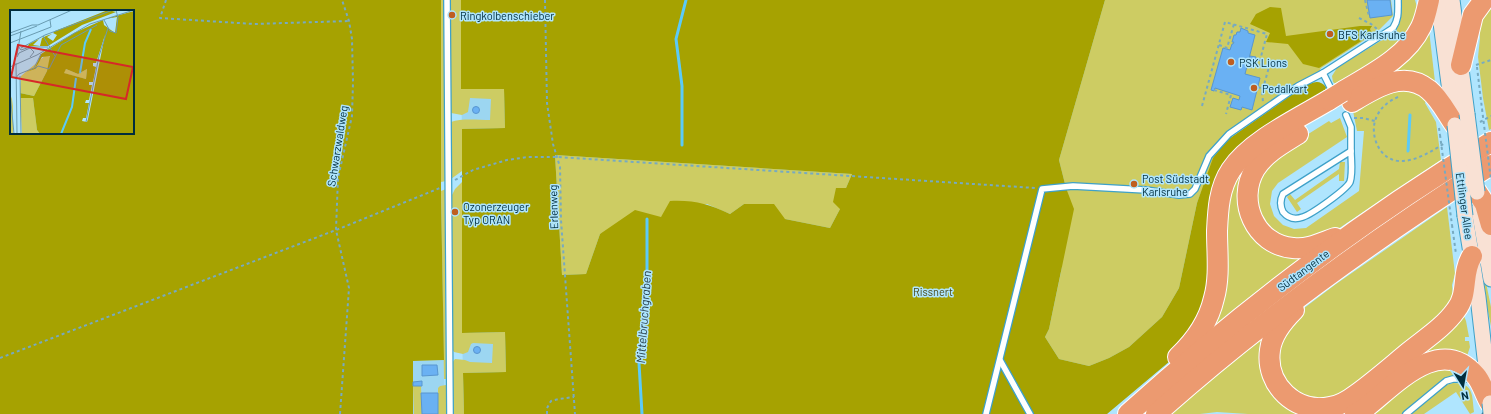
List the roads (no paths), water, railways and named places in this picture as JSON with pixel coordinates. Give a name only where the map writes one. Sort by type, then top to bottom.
[{"type":"highway","points":[[1362,226],[1316,246],[1304,249],[1292,248],[1278,244],[1264,235],[1255,225],[1248,208],[1247,196],[1249,182],[1260,162],[1288,140],[1340,104],[1403,51],[1421,27],[1429,0]]},
{"type":"highway","points":[[1469,65],[1473,15],[1484,0]]},
{"type":"highway","points":[[1154,390],[1173,362],[1188,348],[1200,331],[1214,298],[1217,279],[1218,205],[1224,183],[1231,170],[1251,148],[1340,104],[1385,84],[1404,81],[1422,85],[1435,96],[1455,124]]},
{"type":"highway","name":"Südtangente","points":[[1128,414],[1154,390],[1267,297],[1362,226],[1491,142]]},
{"type":"highway","name":"Südtangente","points":[[1156,414],[1236,346],[1309,288],[1410,216],[1491,165]]},
{"type":"highway","points":[[1483,196],[1491,225]]},
{"type":"highway","points":[[1309,288],[1299,305],[1280,325],[1274,336],[1270,351],[1270,364],[1274,380],[1288,397],[1297,403],[1310,407],[1329,408],[1346,401],[1357,394],[1442,325],[1455,312],[1462,302],[1466,268],[1472,256]]},
{"type":"highway","points":[[1355,414],[1364,409],[1406,375],[1427,362],[1436,360],[1453,360],[1462,364],[1468,374],[1479,380],[1490,408]]},
{"type":"main road","name":"Ettlinger Allee","points":[[1438,0],[1472,256],[1490,408]]},
{"type":"main road","name":"Ettlinger Allee","points":[[1452,0],[1469,65],[1455,124],[1483,196],[1491,279]]},
{"type":"lane","points":[[447,0],[450,414]]},
{"type":"lane","points":[[986,414],[1042,189],[1072,186],[1146,190],[1179,195],[1190,194],[1195,189],[1209,156],[1221,141],[1298,86],[1323,73],[1393,28],[1397,23],[1398,0]]},
{"type":"lane","points":[[1323,73],[1351,127],[1351,151],[1351,179],[1345,188],[1302,217],[1292,218],[1284,214],[1281,204],[1283,194],[1351,151]]},
{"type":"lane","points":[[1000,360],[1030,414]]},
{"type":"lane","points":[[1406,414],[1446,381],[1468,374]]},
{"type":"waterway","name":"Mittelbruchgraben","points":[[682,145],[682,86],[676,39],[686,0]]},
{"type":"waterway","points":[[1408,151],[1410,115]]},
{"type":"waterway","name":"Mittelbruchgraben","points":[[642,414],[639,363],[647,295],[647,219]]},
{"type":"railway","points":[[1484,414],[1491,409]]},
{"type":"place","name":"Ringkolbenschieber","points":[[452,15]]},
{"type":"place","name":"BFS Karlsruhe","points":[[1330,34]]},
{"type":"place","name":"PSK Lions","points":[[1231,62]]},
{"type":"place","name":"Pedalkart","points":[[1254,88]]},
{"type":"place","name":"Post Südstadt Karlsruhe","points":[[1134,184]]},
{"type":"place","name":"Ozonerzeuger Typ ORAN","points":[[455,212]]},
{"type":"park label","name":"Rissnert","points":[[933,291]]}]
